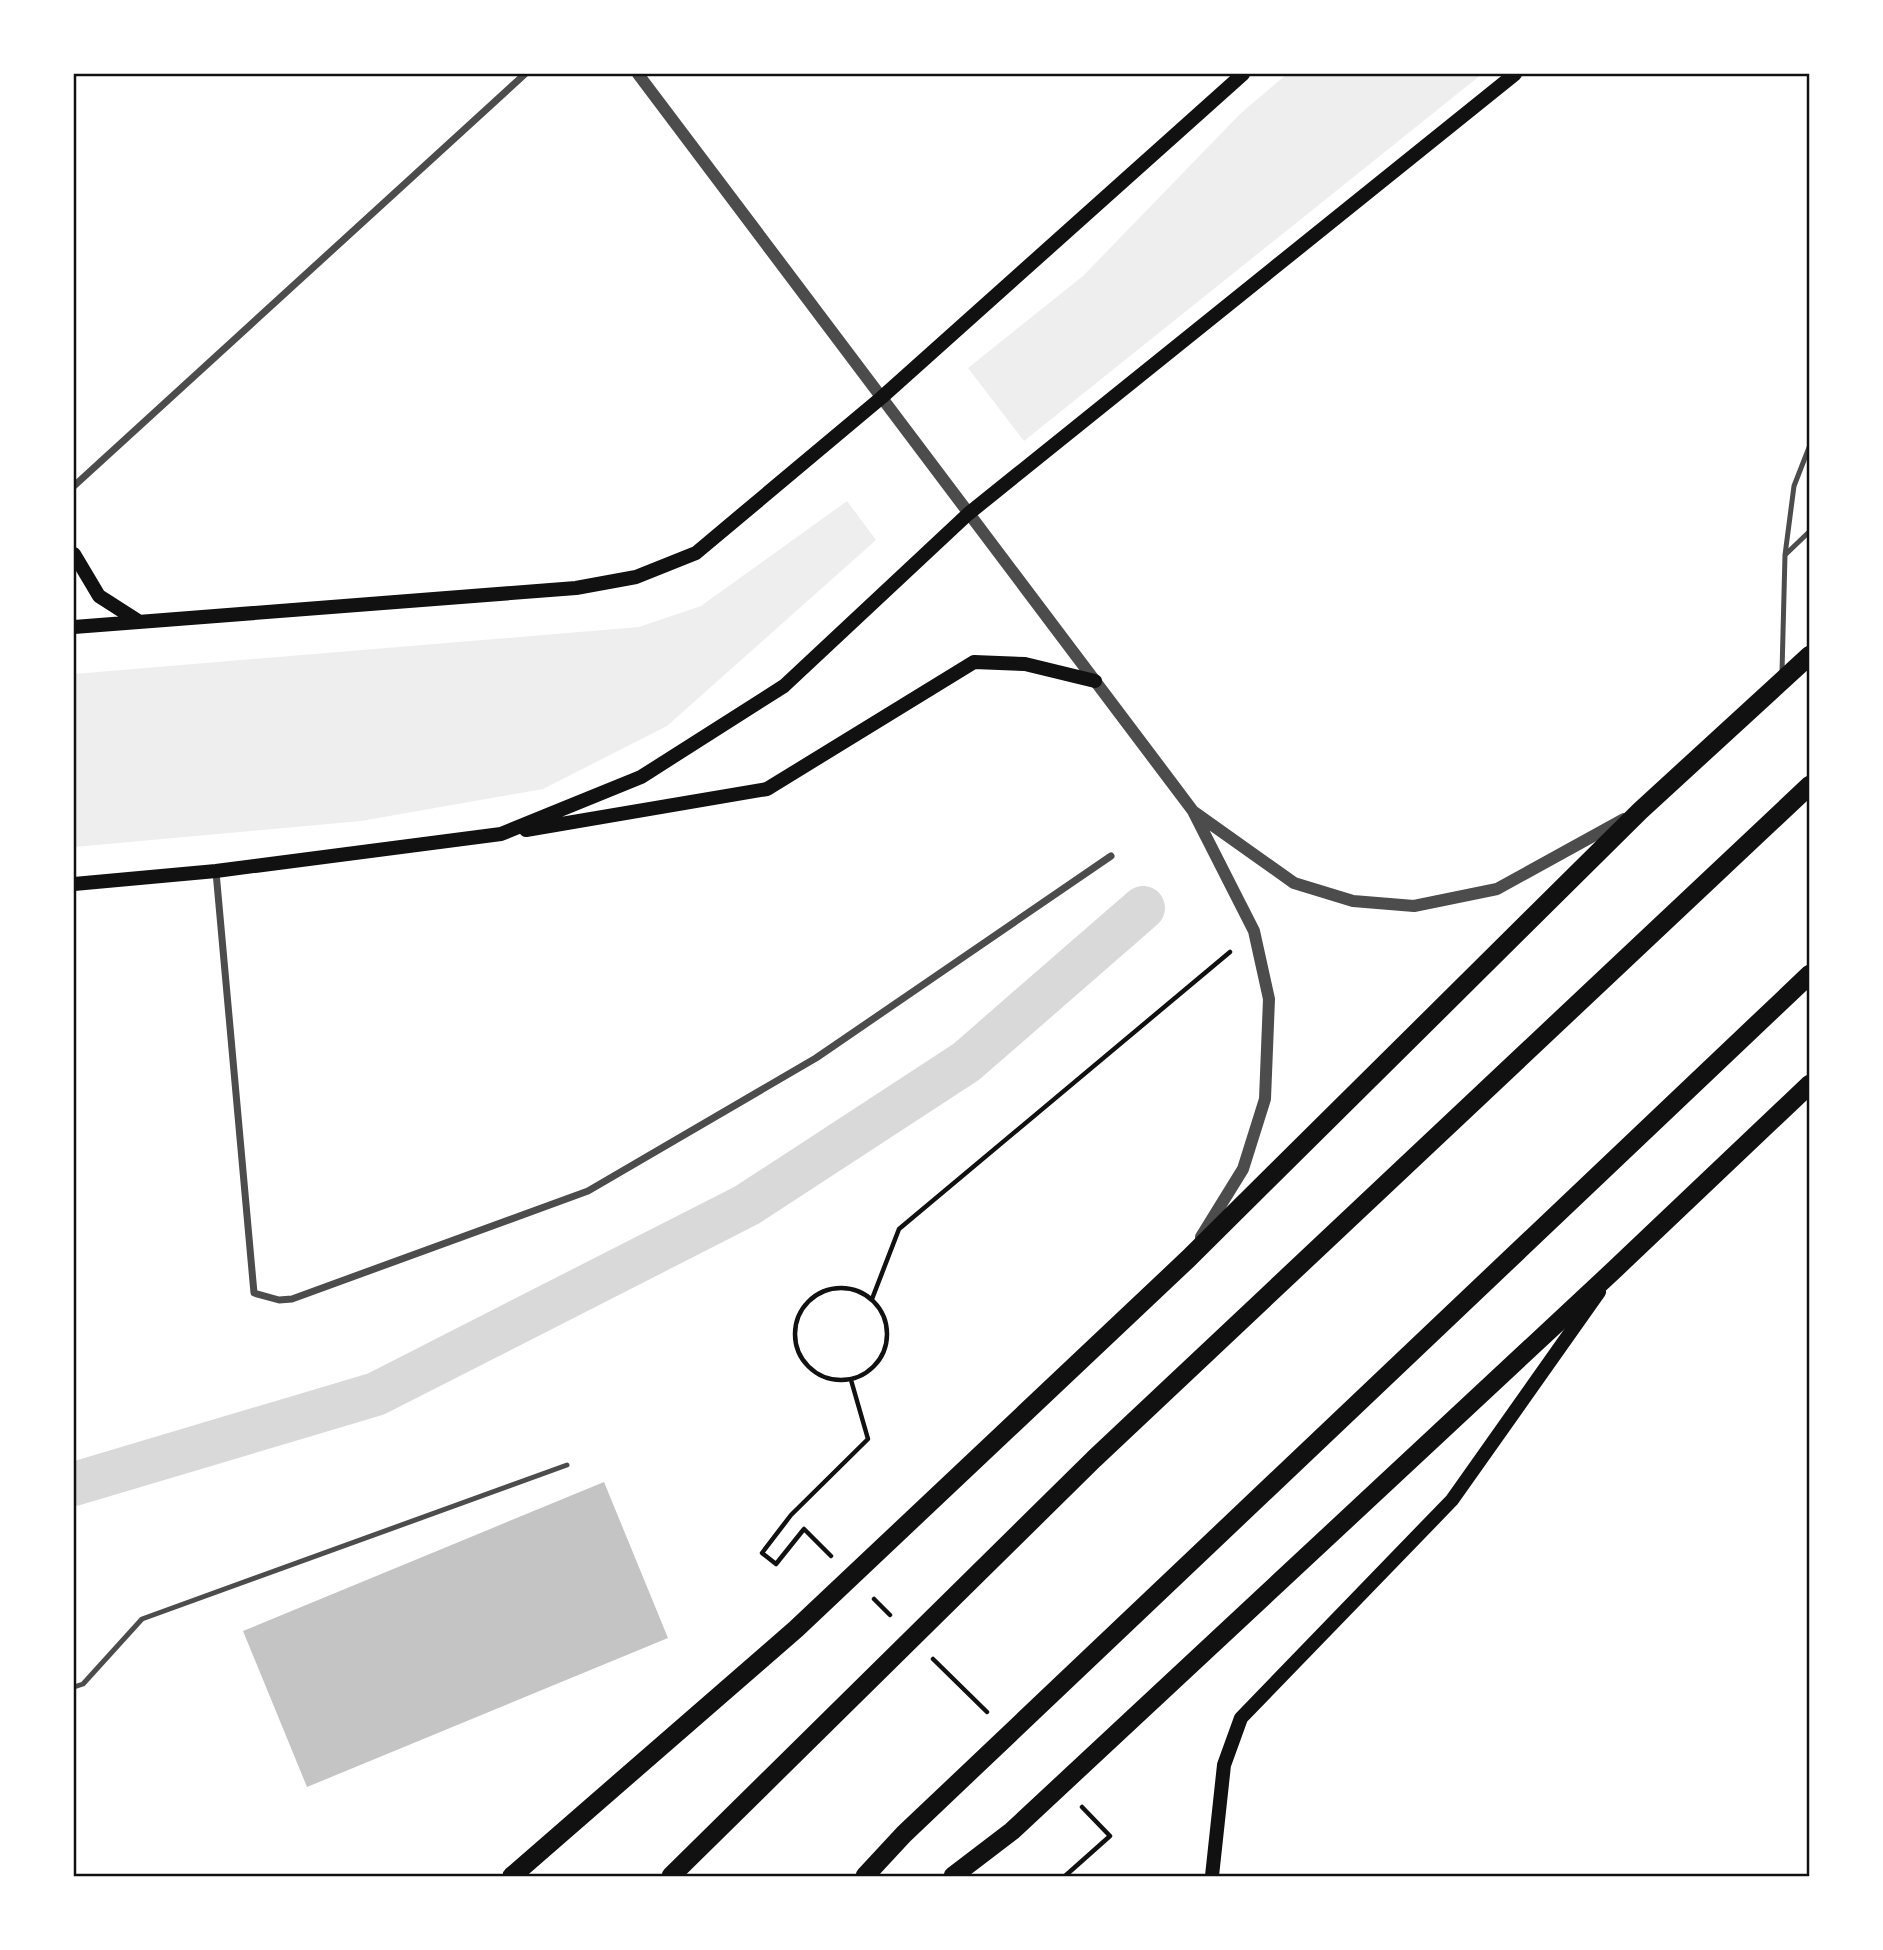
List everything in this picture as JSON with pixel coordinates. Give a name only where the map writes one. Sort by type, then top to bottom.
[{"type":"highway","points":[[512,1877],[796,1629],[1188,1259],[1640,811],[1810,655]]},
{"type":"highway","points":[[671,1877],[1094,1459],[1810,785]]},
{"type":"highway","points":[[865,1877],[904,1834],[1810,974]]},
{"type":"highway","points":[[953,1877],[1022,1822],[1810,1084]]},
{"type":"main road","points":[[74,627],[482,598],[576,588],[636,577],[696,553],[881,398],[1243,74]]},
{"type":"main road","points":[[501,834],[641,777],[784,685],[968,514],[1515,74]]},
{"type":"main road","points":[[74,554],[99,596],[138,621]]},
{"type":"main road","points":[[74,884],[216,871],[501,834],[767,789],[974,662],[1025,664],[1095,681]]},
{"type":"main road","points":[[1212,1877],[1224,1765],[1241,1718],[1452,1500],[1614,1270]]},
{"type":"street","points":[[74,486],[525,74]]},
{"type":"street","points":[[639,74],[1193,811],[1254,931],[1269,999],[1265,1099],[1243,1169],[1188,1259]]},
{"type":"street","points":[[1193,811],[1294,883],[1353,901],[1414,906],[1497,889],[1640,811]]},
{"type":"street","points":[[216,871],[254,1293],[279,1300],[292,1300],[588,1191],[816,1058],[1111,856]]},
{"type":"lane","points":[[1782,682],[1785,555],[1794,486],[1810,445]]},
{"type":"lane","points":[[1785,555],[1810,531]]},
{"type":"lane","points":[[74,1687],[83,1684],[142,1619],[567,1465]]},
{"type":"path","points":[[872,1299],[899,1229],[1254,931]]},
{"type":"path","points":[[830,1289],[859,1291],[872,1299],[882,1312],[887,1329],[886,1346],[879,1362],[867,1373],[851,1380],[835,1380],[820,1375],[807,1365],[798,1351],[798,1319],[805,1306],[830,1289]]},
{"type":"path","points":[[834,1559],[804,1529],[776,1564],[762,1553],[792,1515],[868,1439],[851,1380]]},
{"type":"path","points":[[873,1598],[893,1618]]},
{"type":"path","points":[[932,1658],[992,1717]]},
{"type":"path","points":[[1065,1877],[1110,1836],[1080,1806]]},
{"type":"shaded area","points":[[1287,74],[1482,74],[1024,441],[968,368],[1083,276],[1241,113]]},
{"type":"shaded area","points":[[847,501],[876,540],[667,726],[543,789],[361,821],[74,847],[74,674],[639,627],[701,606]]},
{"type":"building","points":[[604,1482],[668,1638],[307,1787],[243,1631]]},
{"type":"waterway","points":[[74,1484],[376,1394],[747,1205],[966,1062],[1143,908]]}]
